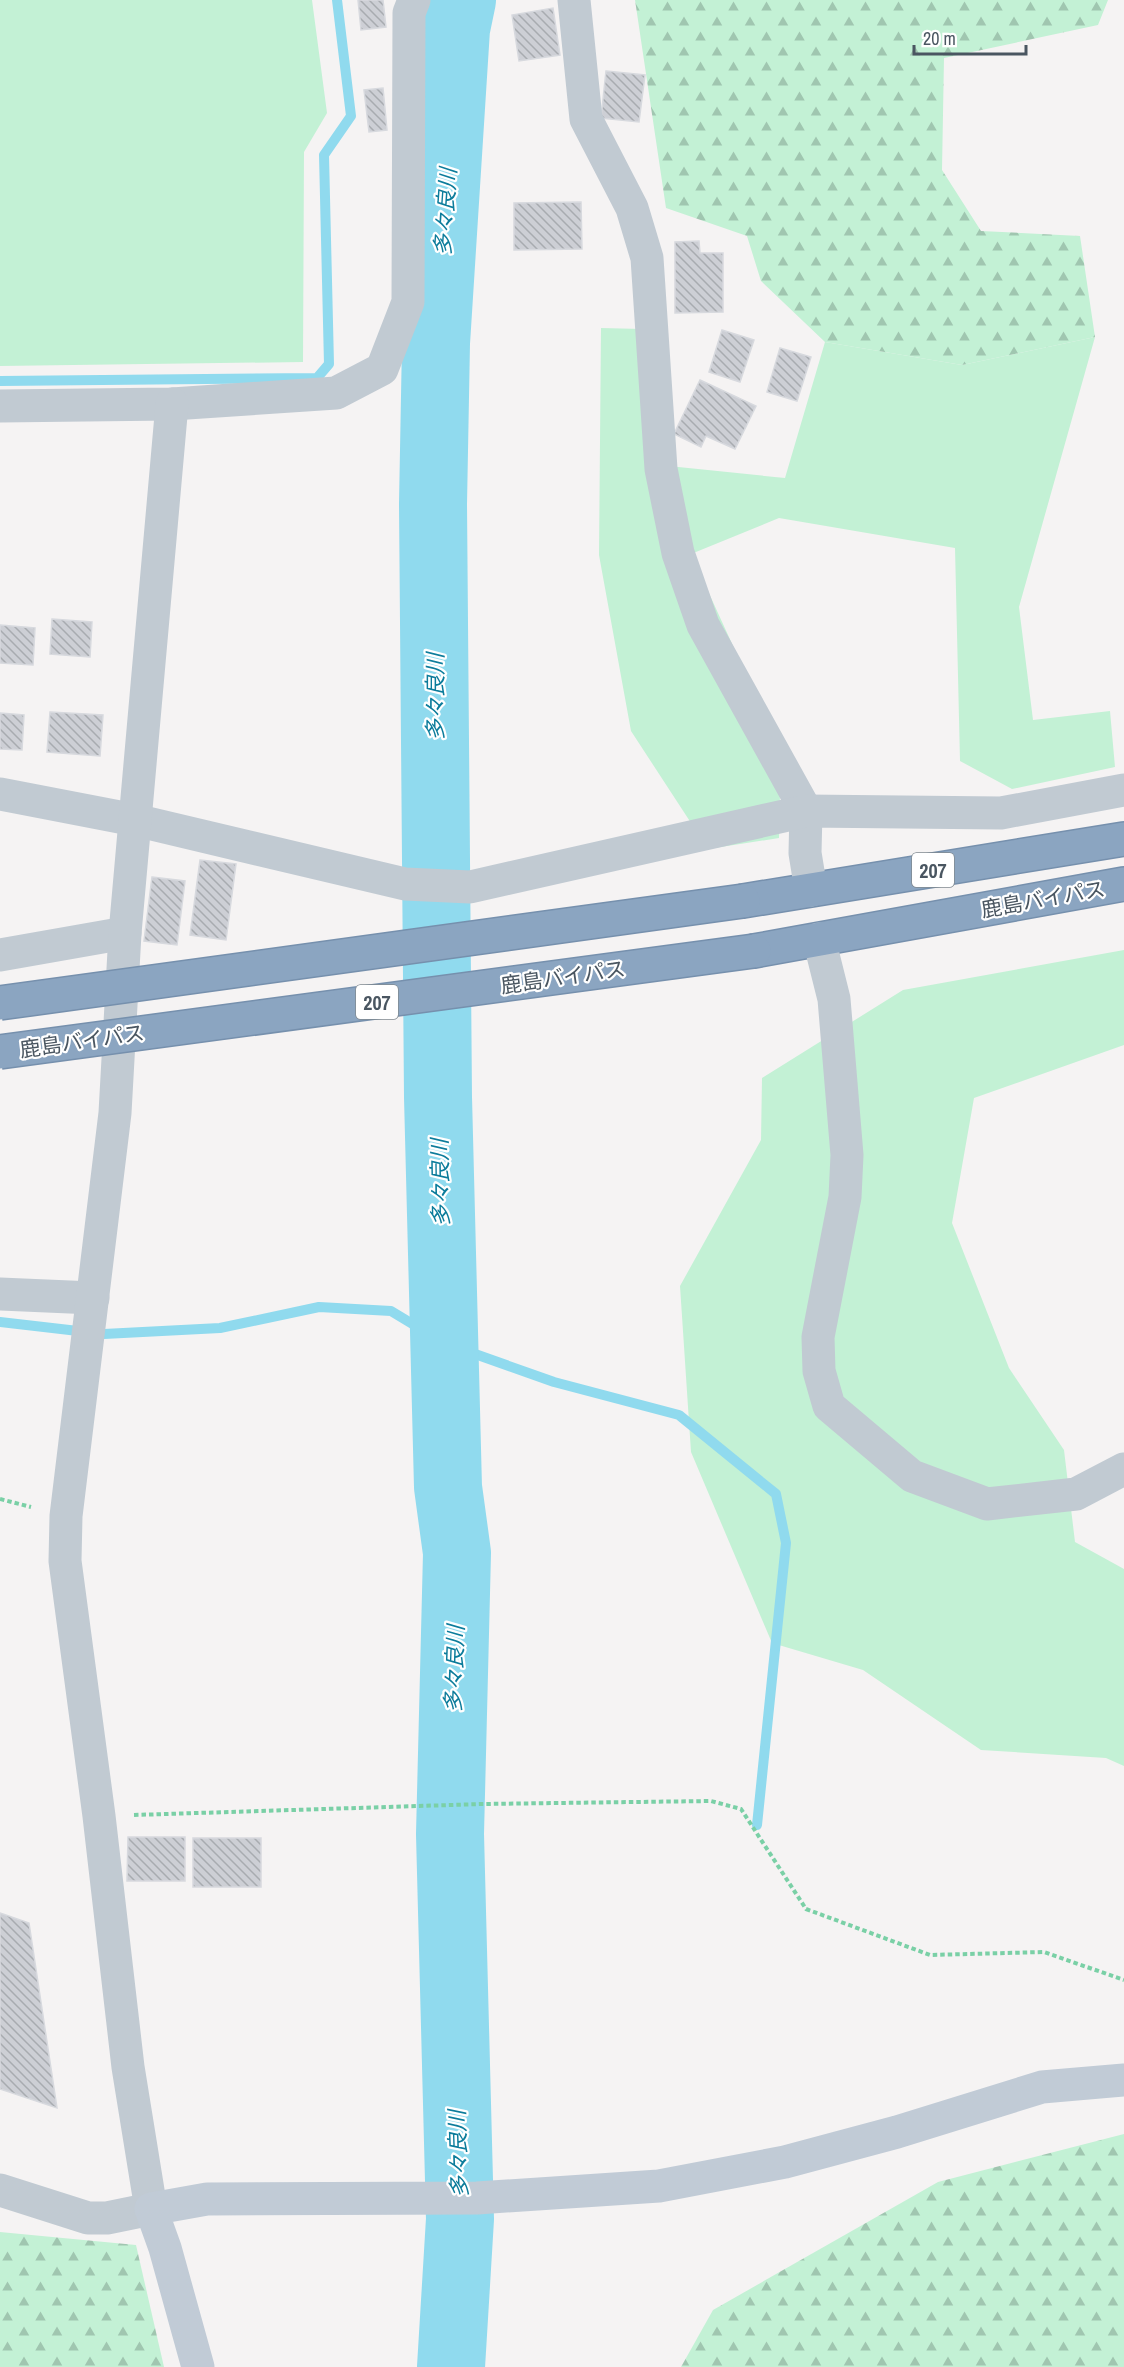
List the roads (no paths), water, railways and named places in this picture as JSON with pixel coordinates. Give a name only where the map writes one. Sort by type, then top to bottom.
[{"type":"highway","name":"207","points":[[0,1003],[743,901],[1124,839]]},
{"type":"highway","name":"鹿島バイパス","points":[[0,1052],[754,951],[1124,884]]},
{"type":"street","points":[[0,406],[172,404],[336,393],[382,369],[408,302],[409,13],[414,0]]},
{"type":"street","points":[[574,0],[586,120],[632,208],[647,258],[661,470],[678,553],[703,625],[806,811],[805,853],[811,890]]},
{"type":"street","points":[[172,404],[125,933],[115,1113],[66,1516],[65,1561],[99,1816],[128,2067],[151,2209],[165,2248],[198,2367]]},
{"type":"street","points":[[0,794],[135,820],[405,884],[470,887],[806,811],[1001,813],[1124,790]]},
{"type":"street","points":[[0,955],[125,933]]},
{"type":"street","points":[[819,939],[834,999],[847,1155],[844,1197],[818,1337],[819,1371],[829,1406],[912,1476],[987,1504],[1076,1494],[1124,1469]]},
{"type":"street","points":[[0,1294],[93,1298]]},
{"type":"street","points":[[0,2190],[88,2218],[106,2218],[207,2199],[477,2198],[658,2186],[785,2162],[897,2132],[1042,2086],[1124,2080]]},
{"type":"waterway","points":[[0,381],[317,378],[329,364],[324,155],[351,116],[337,0]]},
{"type":"waterway","name":"多々良川","points":[[451,2367],[460,2219],[450,1834],[457,1553],[448,1487],[438,1097],[433,504],[436,343],[456,29],[462,0]]},
{"type":"waterway","points":[[0,1322],[104,1334],[220,1328],[319,1307],[391,1311],[444,1343],[554,1382],[679,1415],[776,1494],[786,1543],[757,1825]]}]
